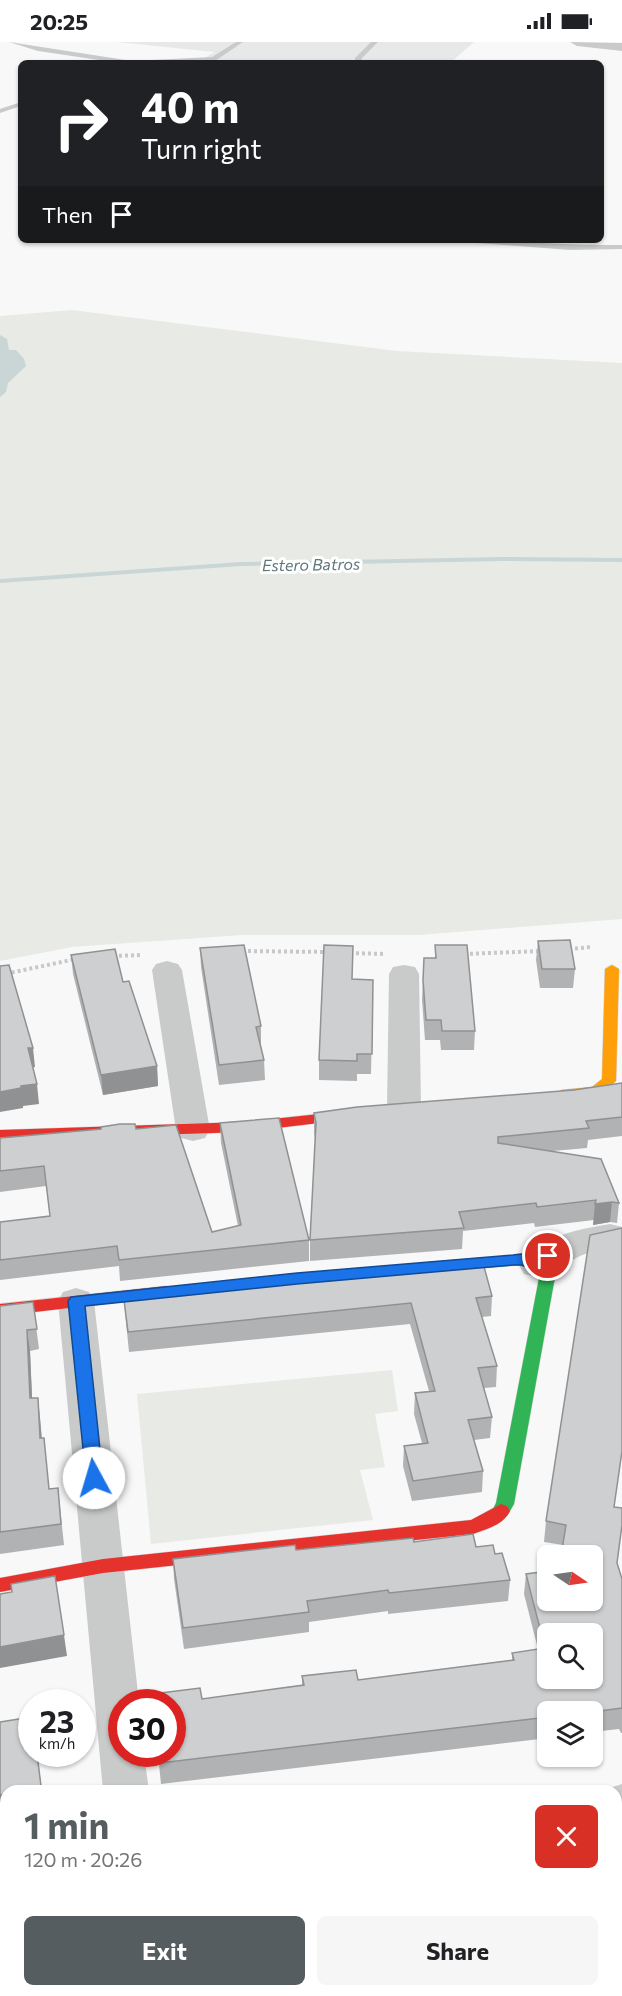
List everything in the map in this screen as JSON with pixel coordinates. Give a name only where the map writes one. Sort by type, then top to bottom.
[{"type":"street","points":[[577,42],[622,47]]},
{"type":"street","points":[[159,962],[194,1130]]},
{"type":"street","points":[[399,964],[404,1107]]},
{"type":"street","points":[[546,1095],[591,1092],[607,1085],[612,969]]},
{"type":"street","points":[[0,1135],[194,1130],[279,1125],[373,1112]]},
{"type":"street","points":[[537,1264],[561,1249],[576,1243],[610,1236]]},
{"type":"street","points":[[0,1585],[103,1566],[474,1527],[494,1519],[502,1512],[505,1504],[548,1281],[547,1275],[537,1264],[521,1260],[411,1269]]},
{"type":"street","points":[[0,1310],[181,1290]]},
{"type":"street","points":[[76,1301],[116,1689]]},
{"type":"street","points":[[123,1767],[125,1785]]},
{"type":"lane","points":[[12,42],[60,53],[110,60]]},
{"type":"lane","points":[[212,60],[240,42]]},
{"type":"lane","points":[[359,60],[358,56],[375,42]]},
{"type":"lane","points":[[0,111],[18,105]]},
{"type":"lane","points":[[499,243],[570,249],[622,247]]},
{"type":"path","points":[[567,949],[600,946]]},
{"type":"path","points":[[232,951],[399,964]]},
{"type":"path","points":[[457,954],[545,951]]},
{"type":"path","points":[[103,956],[159,962]]},
{"type":"path","points":[[0,975],[84,957]]},
{"type":"shaded area","points":[[117,42],[474,42],[453,60],[202,60],[214,52]]},
{"type":"shaded area","points":[[72,310],[397,351],[622,363],[622,919],[419,935],[242,935],[72,947],[0,961],[0,316]]},
{"type":"shaded area","points":[[0,335],[7,339],[9,350],[16,350],[24,359],[26,366],[8,383],[6,392],[0,397]]},
{"type":"shaded area","points":[[392,1370],[398,1411],[375,1414],[385,1467],[360,1470],[373,1520],[151,1544],[137,1394]]},
{"type":"building","points":[[570,940],[575,969],[542,969],[538,941]]},
{"type":"building","points":[[244,945],[261,1026],[256,1027],[264,1060],[219,1065],[200,948]]},
{"type":"building","points":[[324,945],[353,946],[352,979],[373,980],[372,1054],[357,1054],[357,1061],[319,1060]]},
{"type":"building","points":[[435,945],[467,945],[475,1031],[442,1031],[441,1020],[426,1020],[424,958],[436,958]]},
{"type":"building","points":[[115,949],[123,982],[129,981],[157,1066],[101,1075],[71,955]]},
{"type":"building","points":[[9,965],[33,1048],[28,1048],[37,1084],[0,1092],[0,966]]},
{"type":"building","points":[[622,1083],[622,1117],[586,1121],[589,1128],[498,1137],[498,1143],[601,1159],[619,1203],[595,1204],[596,1200],[537,1207],[536,1203],[459,1212],[464,1228],[310,1240],[316,1123],[314,1113],[357,1107],[574,1090]]},
{"type":"building","points":[[279,1118],[309,1240],[119,1260],[117,1246],[0,1260],[0,1222],[50,1216],[44,1166],[0,1171],[0,1138],[101,1129],[101,1127],[120,1124],[135,1124],[136,1129],[176,1125],[212,1232],[241,1225],[220,1123]]},
{"type":"building","points":[[622,1228],[622,1451],[614,1507],[622,1508],[617,1563],[622,1579],[622,1708],[603,1711],[603,1701],[537,1701],[537,1718],[186,1760],[186,1690],[200,1688],[202,1699],[304,1685],[302,1676],[356,1670],[358,1680],[514,1660],[512,1653],[537,1649],[537,1689],[603,1689],[603,1623],[539,1623],[526,1574],[537,1572],[537,1611],[603,1611],[603,1545],[563,1545],[566,1525],[546,1521],[590,1235]]},
{"type":"building","points":[[473,1259],[474,1264],[483,1263],[492,1296],[476,1298],[497,1366],[478,1368],[492,1417],[468,1420],[483,1471],[413,1481],[404,1446],[428,1443],[415,1393],[435,1391],[411,1303],[128,1332],[123,1292]]},
{"type":"building","points":[[33,1302],[37,1329],[27,1330],[30,1398],[38,1398],[40,1438],[44,1438],[49,1489],[58,1488],[61,1524],[0,1532],[0,1306]]},
{"type":"building","points":[[473,1534],[476,1547],[493,1545],[495,1554],[502,1553],[510,1580],[389,1593],[388,1590],[307,1601],[309,1612],[183,1628],[173,1559],[295,1545],[296,1550],[413,1538],[414,1542]]},
{"type":"building","points":[[55,1576],[64,1635],[0,1647],[0,1594],[12,1592],[11,1584]]},
{"type":"building","points":[[18,1719],[18,1767],[39,1767],[41,1785],[0,1785],[0,1722]]},
{"type":"waterway","name":"Estero Batros","points":[[0,581],[241,564],[503,559],[622,560]]},
{"type":"traffic: fast","points":[[430,1267],[522,1260],[536,1264],[547,1277],[505,1504],[501,1511]]},
{"type":"traffic: slow","points":[[566,1093],[596,1091],[609,1081],[612,969]]},
{"type":"traffic: jam","points":[[0,1135],[244,1127],[356,1115]]},
{"type":"traffic: jam","points":[[0,1310],[167,1292]]},
{"type":"traffic: jam","points":[[0,1585],[103,1566],[473,1527],[492,1519],[501,1511]]},
{"type":"route","points":[[94,1478],[76,1301],[297,1278],[513,1260],[530,1261],[537,1264],[548,1256]]}]
